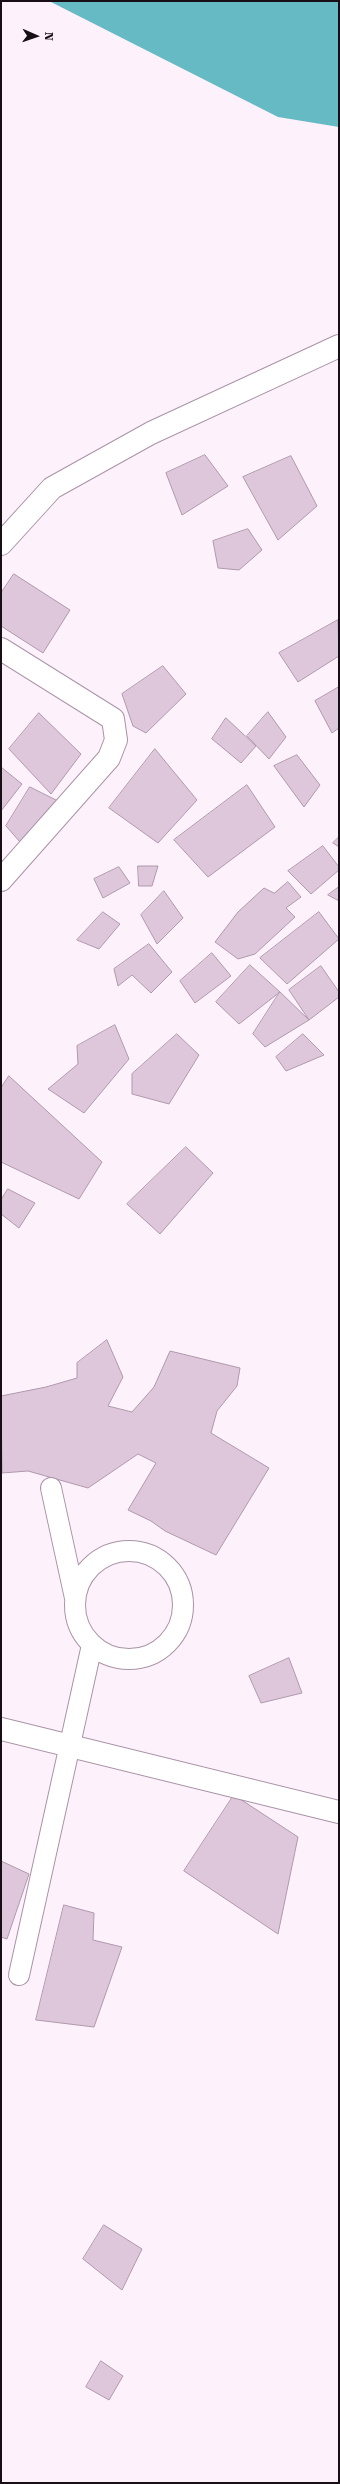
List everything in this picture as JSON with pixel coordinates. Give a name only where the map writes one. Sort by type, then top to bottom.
[{"type":"street","points":[[1,544],[52,488],[151,433],[339,346]]},
{"type":"street","points":[[1,649],[113,719],[116,740],[109,758],[1,880]]},
{"type":"street","points":[[1,1729],[339,1812]]},
{"type":"lane","points":[[51,1488],[75,1598],[75,1615],[82,1631],[92,1645],[107,1655],[124,1659],[141,1658],[157,1651],[171,1639],[180,1623],[183,1605],[180,1587],[171,1571],[158,1559],[141,1552],[123,1551],[105,1556],[91,1566],[81,1580],[75,1598]]},
{"type":"lane","points":[[19,1975],[71,1746],[92,1645]]},
{"type":"water","points":[[49,1],[339,1],[339,127],[278,117]]},
{"type":"building","points":[[205,455],[228,486],[182,515],[166,473]]},
{"type":"building","points":[[291,456],[317,506],[278,540],[243,477]]},
{"type":"building","points":[[248,529],[262,550],[239,570],[218,568],[213,541]]},
{"type":"building","points":[[14,574],[70,610],[43,653],[1,626],[1,593]]},
{"type":"building","points":[[338,620],[339,656],[298,682],[279,653]]},
{"type":"building","points":[[163,666],[186,694],[146,733],[133,726],[122,694]]},
{"type":"building","points":[[339,687],[339,728],[332,733],[315,701]]},
{"type":"building","points":[[268,712],[286,737],[269,759],[247,736]]},
{"type":"building","points":[[39,713],[81,754],[51,794],[9,749]]},
{"type":"building","points":[[226,718],[256,746],[241,763],[212,739]]},
{"type":"building","points":[[155,749],[197,800],[158,843],[109,808]]},
{"type":"building","points":[[297,755],[320,785],[304,807],[274,766]]},
{"type":"building","points":[[1,767],[22,784],[1,811]]},
{"type":"building","points":[[247,785],[275,827],[208,877],[174,840]]},
{"type":"building","points":[[30,787],[62,803],[20,842],[6,826]]},
{"type":"building","points":[[339,837],[339,847],[333,843]]},
{"type":"building","points":[[323,846],[339,867],[339,870],[311,894],[288,871]]},
{"type":"building","points":[[138,866],[158,866],[152,886],[139,886]]},
{"type":"building","points":[[119,867],[130,883],[103,898],[94,879]]},
{"type":"building","points":[[288,882],[301,897],[286,908],[295,917],[255,954],[238,959],[215,942],[238,912],[264,888],[274,893]]},
{"type":"building","points":[[339,887],[339,901],[328,895]]},
{"type":"building","points":[[164,891],[183,918],[157,944],[141,915]]},
{"type":"building","points":[[103,912],[120,924],[99,949],[77,940]]},
{"type":"building","points":[[319,912],[339,939],[287,984],[260,958]]},
{"type":"building","points":[[149,944],[172,972],[151,993],[132,975],[118,986],[114,969]]},
{"type":"building","points":[[212,953],[231,976],[195,1003],[180,981]]},
{"type":"building","points":[[250,965],[280,992],[239,1024],[216,1002]]},
{"type":"building","points":[[321,966],[339,992],[339,997],[309,1020],[289,990]]},
{"type":"building","points":[[280,992],[309,1020],[265,1047],[253,1034]]},
{"type":"building","points":[[115,1025],[129,1059],[84,1113],[48,1089],[78,1064],[77,1046]]},
{"type":"building","points":[[177,1034],[199,1055],[169,1104],[132,1094],[132,1074]]},
{"type":"building","points":[[303,1034],[324,1055],[286,1071],[276,1057]]},
{"type":"building","points":[[9,1076],[102,1162],[79,1199],[1,1162],[1,1088]]},
{"type":"building","points":[[186,1147],[213,1173],[160,1234],[127,1204]]},
{"type":"building","points":[[8,1189],[35,1203],[19,1228],[1,1214],[1,1200]]},
{"type":"building","points":[[107,1340],[123,1377],[108,1406],[132,1412],[154,1387],[170,1351],[240,1368],[237,1386],[217,1411],[211,1433],[269,1468],[216,1555],[165,1531],[151,1521],[128,1510],[156,1463],[138,1454],[88,1488],[28,1471],[2,1473],[1,1396],[46,1387],[77,1378],[77,1363]]},
{"type":"building","points":[[289,1658],[302,1693],[261,1703],[249,1676]]},
{"type":"building","points":[[234,1795],[298,1837],[278,1934],[184,1871]]},
{"type":"building","points":[[1,1861],[29,1874],[7,1939],[1,1937]]},
{"type":"building","points":[[64,1905],[94,1913],[93,1940],[122,1947],[94,2027],[36,2020]]},
{"type":"building","points":[[104,2225],[142,2249],[122,2290],[83,2259]]},
{"type":"building","points":[[101,2361],[123,2376],[109,2400],[86,2387]]}]
